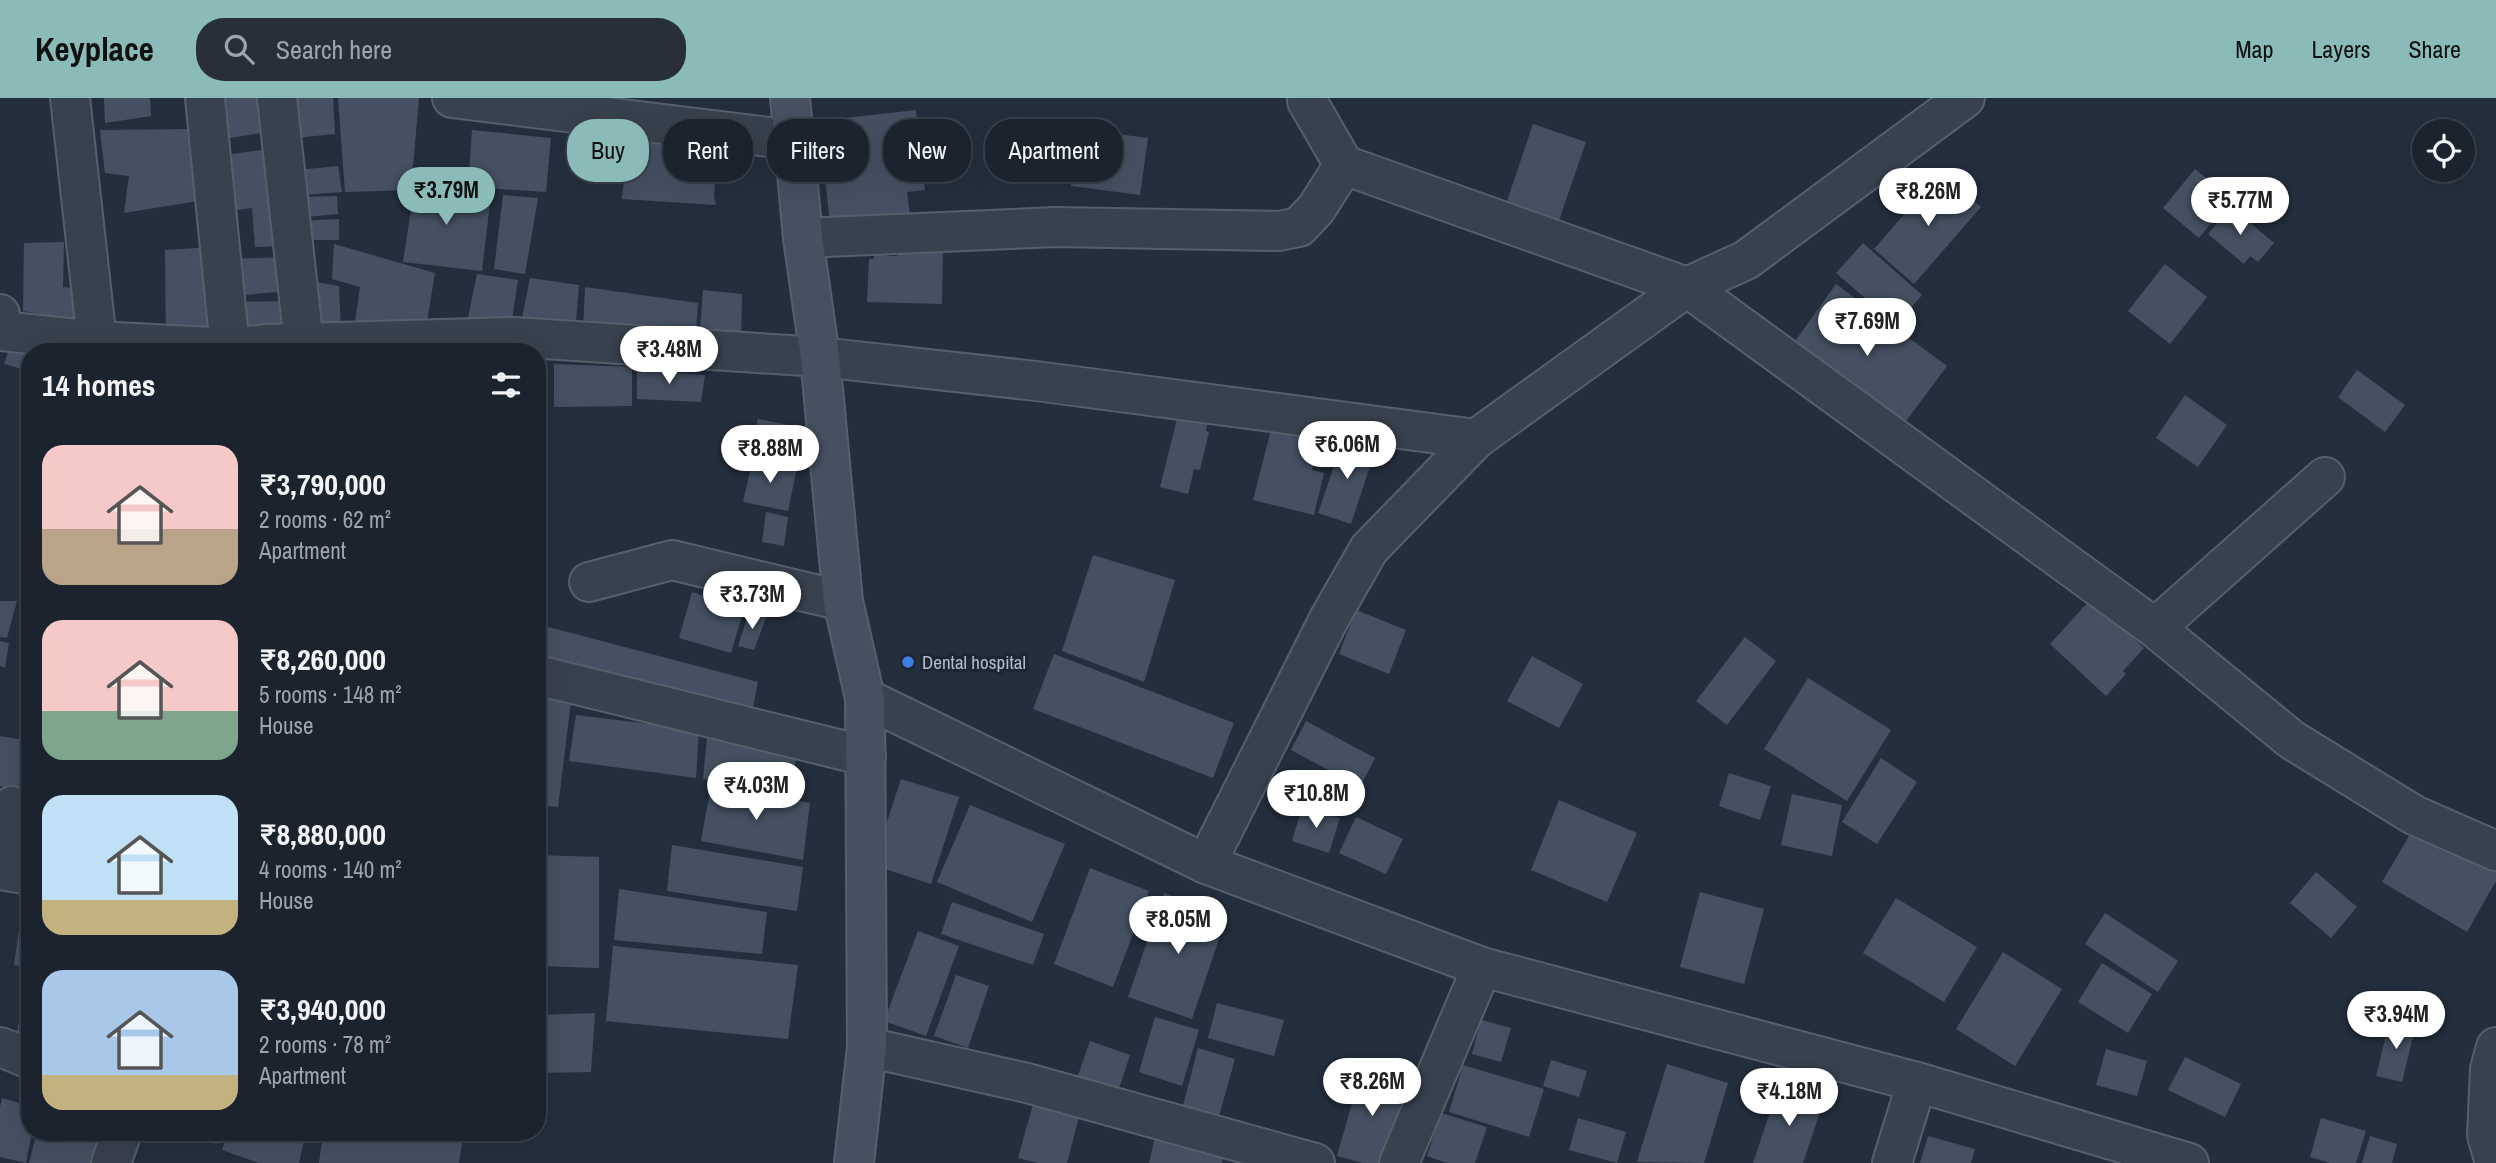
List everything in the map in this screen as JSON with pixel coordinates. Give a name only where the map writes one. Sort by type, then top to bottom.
[{"type":"main road","points":[[790,98],[792,119]]},
{"type":"main road","points":[[797,182],[820,358],[843,601],[864,698],[867,1047],[854,1163]]},
{"type":"street","points":[[70,98],[97,341]]},
{"type":"street","points":[[205,98],[253,343]]},
{"type":"street","points":[[277,98],[304,343]]},
{"type":"street","points":[[452,98],[767,137]]},
{"type":"street","points":[[1206,864],[1329,620],[1368,549],[1476,439],[1687,287],[1746,260],[1965,98]]},
{"type":"street","points":[[1306,99],[1344,165],[1687,287],[2155,628],[2292,740],[2414,816],[2496,851]]},
{"type":"street","points":[[803,238],[1056,227],[1279,231],[1299,227],[1308,218],[1344,165]]},
{"type":"street","points":[[0,314],[0,331],[142,343]]},
{"type":"street","points":[[334,343],[514,337],[820,358],[1062,384],[1476,439]]},
{"type":"street","points":[[2155,628],[2325,477]]},
{"type":"street","points":[[589,582],[672,560],[843,601]]},
{"type":"street","points":[[546,677],[866,756]]},
{"type":"street","points":[[864,698],[1206,864],[1482,967],[1917,1082],[2189,1163]]},
{"type":"street","points":[[0,859],[12,806]]},
{"type":"street","points":[[0,870],[21,874]]},
{"type":"street","points":[[1399,1163],[1482,967]]},
{"type":"street","points":[[2495,1163],[2487,1135],[2490,1069],[2496,1046]]},
{"type":"street","points":[[0,1047],[21,1055]]},
{"type":"street","points":[[867,1047],[1027,1083],[1315,1163]]},
{"type":"street","points":[[1892,1163],[1917,1082]]},
{"type":"street","points":[[111,1163],[119,1141]]},
{"type":"building","points":[[104,98],[150,98],[151,116],[105,123]]},
{"type":"building","points":[[214,98],[263,98],[267,132],[219,140]]},
{"type":"building","points":[[290,98],[333,98],[335,134],[295,138]]},
{"type":"building","points":[[338,98],[419,98],[411,190],[345,192]]},
{"type":"building","points":[[916,110],[917,119],[883,119],[883,182],[924,182],[925,190],[907,192],[910,215],[830,224],[826,182],[869,182],[869,119],[837,119]]},
{"type":"building","points":[[1533,124],[1586,142],[1559,220],[1507,201]]},
{"type":"building","points":[[196,129],[198,201],[124,213],[129,176],[105,173],[100,130]]},
{"type":"building","points":[[472,130],[551,138],[546,192],[468,187]]},
{"type":"building","points":[[1123,135],[1148,138],[1140,195],[1071,186],[1072,182],[1123,182]]},
{"type":"building","points":[[649,142],[663,143],[663,182],[715,182],[716,205],[622,199],[624,182],[649,182]]},
{"type":"building","points":[[277,148],[284,246],[255,247],[252,208],[231,211],[232,154]]},
{"type":"building","points":[[338,166],[342,192],[301,195],[298,170]]},
{"type":"building","points":[[2195,169],[2231,198],[2199,238],[2163,208]]},
{"type":"building","points":[[1941,172],[1981,207],[1914,284],[1874,249]]},
{"type":"building","points":[[416,178],[461,183],[460,197],[490,203],[482,271],[403,262]]},
{"type":"building","points":[[503,195],[538,198],[525,274],[494,269]]},
{"type":"building","points":[[337,196],[338,214],[295,218],[295,197]]},
{"type":"building","points":[[2230,206],[2274,243],[2258,262],[2250,256],[2244,264],[2208,234]]},
{"type":"building","points":[[339,219],[339,240],[298,240],[296,221]]},
{"type":"building","points":[[898,239],[943,240],[942,304],[867,302],[869,259],[874,259],[875,242],[887,242],[887,256],[897,256]]},
{"type":"building","points":[[64,242],[63,287],[84,290],[79,321],[23,311],[24,243]]},
{"type":"building","points":[[1863,243],[1922,295],[1896,325],[1836,273]]},
{"type":"building","points":[[334,244],[435,273],[425,334],[354,329],[360,287],[332,279]]},
{"type":"building","points":[[215,247],[219,338],[166,341],[165,250]]},
{"type":"building","points":[[288,257],[290,291],[232,296],[230,259]]},
{"type":"building","points":[[2165,264],[2207,297],[2170,344],[2128,311]]},
{"type":"building","points":[[477,274],[518,280],[511,326],[468,318]]},
{"type":"building","points":[[530,278],[579,285],[575,334],[520,328]]},
{"type":"building","points":[[303,280],[339,286],[341,332],[309,334]]},
{"type":"building","points":[[1836,284],[1947,366],[1898,432],[1788,351]]},
{"type":"building","points":[[585,287],[698,303],[696,334],[583,332]]},
{"type":"building","points":[[703,290],[742,294],[741,347],[699,342]]},
{"type":"building","points":[[287,301],[287,332],[238,338],[237,302]]},
{"type":"building","points":[[13,336],[21,344],[21,369],[4,364]]},
{"type":"building","points":[[554,364],[632,367],[632,406],[554,407]]},
{"type":"building","points":[[637,369],[705,375],[701,402],[637,399]]},
{"type":"building","points":[[2357,370],[2405,405],[2385,432],[2338,397]]},
{"type":"building","points":[[2185,395],[2227,425],[2198,467],[2156,438]]},
{"type":"building","points":[[1180,407],[1209,414],[1206,431],[1209,432],[1200,470],[1194,469],[1188,494],[1160,487]]},
{"type":"building","points":[[758,419],[794,426],[791,441],[754,433]]},
{"type":"building","points":[[1273,422],[1320,434],[1312,470],[1324,473],[1314,515],[1253,500]]},
{"type":"building","points":[[757,437],[799,446],[796,462],[753,454]]},
{"type":"building","points":[[1344,437],[1376,448],[1351,524],[1318,513]]},
{"type":"building","points":[[753,459],[797,468],[788,511],[743,502]]},
{"type":"building","points":[[766,512],[788,517],[784,546],[762,542]]},
{"type":"building","points":[[1093,555],[1175,580],[1144,682],[1062,651]]},
{"type":"building","points":[[692,592],[744,609],[731,653],[679,638]]},
{"type":"building","points":[[2091,599],[2144,648],[2123,671],[2126,674],[2106,696],[2050,644]]},
{"type":"building","points":[[0,601],[17,601],[7,638],[0,637]]},
{"type":"building","points":[[1356,610],[1406,630],[1389,674],[1339,654]]},
{"type":"building","points":[[749,612],[766,618],[754,650],[738,646]]},
{"type":"building","points":[[546,626],[758,682],[752,712],[546,665]]},
{"type":"building","points":[[1745,637],[1776,661],[1727,725],[1696,701]]},
{"type":"building","points":[[0,641],[9,643],[5,668],[0,666]]},
{"type":"building","points":[[1054,654],[1234,723],[1213,778],[1033,709]]},
{"type":"building","points":[[1532,656],[1583,684],[1559,728],[1507,701]]},
{"type":"building","points":[[1808,678],[1891,730],[1847,801],[1764,749]]},
{"type":"building","points":[[546,698],[571,702],[558,807],[546,806]]},
{"type":"building","points":[[576,715],[699,730],[696,778],[569,761]]},
{"type":"building","points":[[1306,721],[1375,758],[1360,787],[1291,750]]},
{"type":"building","points":[[708,727],[798,746],[791,791],[703,779]]},
{"type":"building","points":[[0,736],[21,740],[21,790],[0,786]]},
{"type":"building","points":[[1881,758],[1917,782],[1877,844],[1842,822]]},
{"type":"building","points":[[1729,773],[1771,786],[1760,820],[1719,806]]},
{"type":"building","points":[[1308,777],[1343,788],[1336,811],[1301,799]]},
{"type":"building","points":[[901,779],[959,797],[931,884],[873,865]]},
{"type":"building","points":[[711,785],[810,803],[803,860],[701,841]]},
{"type":"building","points":[[1792,794],[1842,805],[1832,856],[1781,845]]},
{"type":"building","points":[[1559,800],[1637,833],[1607,902],[1531,870]]},
{"type":"building","points":[[970,805],[1065,844],[1032,922],[937,882]]},
{"type":"building","points":[[1302,807],[1340,818],[1329,853],[1292,841]]},
{"type":"building","points":[[1356,817],[1403,839],[1386,874],[1339,853]]},
{"type":"building","points":[[2416,824],[2496,871],[2496,881],[2467,932],[2382,882]]},
{"type":"building","points":[[21,841],[21,868],[15,867]]},
{"type":"building","points":[[672,845],[803,867],[797,911],[667,891]]},
{"type":"building","points":[[546,855],[599,857],[599,968],[546,966]]},
{"type":"building","points":[[1090,868],[1149,891],[1113,987],[1054,964]]},
{"type":"building","points":[[2316,872],[2357,907],[2331,938],[2290,903]]},
{"type":"building","points":[[619,889],[767,912],[762,954],[614,940]]},
{"type":"building","points":[[1700,892],[1764,909],[1744,984],[1680,967]]},
{"type":"building","points":[[1164,893],[1227,915],[1192,1019],[1128,997]]},
{"type":"building","points":[[1896,898],[1977,947],[1944,1002],[1863,953]]},
{"type":"building","points":[[952,902],[1044,934],[1033,965],[941,934]]},
{"type":"building","points":[[2105,913],[2178,961],[2158,992],[2085,944]]},
{"type":"building","points":[[21,915],[21,966],[14,965]]},
{"type":"building","points":[[918,931],[959,946],[926,1036],[884,1021]]},
{"type":"building","points":[[613,946],[798,965],[788,1039],[606,1021]]},
{"type":"building","points":[[2003,952],[2062,989],[2015,1066],[1956,1029]]},
{"type":"building","points":[[2102,963],[2152,994],[2128,1033],[2078,1002]]},
{"type":"building","points":[[956,975],[989,986],[968,1048],[934,1036]]},
{"type":"building","points":[[1217,1003],[1284,1020],[1274,1056],[1208,1038]]},
{"type":"building","points":[[595,1013],[591,1072],[546,1073],[546,1015]]},
{"type":"building","points":[[21,1014],[21,1044],[14,1042]]},
{"type":"building","points":[[1155,1017],[1199,1030],[1182,1086],[1139,1072]]},
{"type":"building","points":[[2390,1019],[2416,1025],[2402,1082],[2376,1076]]},
{"type":"building","points":[[1481,1020],[1511,1028],[1501,1062],[1472,1054]]},
{"type":"building","points":[[1090,1041],[1130,1055],[1116,1098],[1075,1084]]},
{"type":"building","points":[[1198,1048],[1235,1059],[1217,1123],[1181,1113]]},
{"type":"building","points":[[2106,1049],[2147,1061],[2137,1096],[2096,1085]]},
{"type":"building","points":[[2185,1057],[2241,1084],[2225,1117],[2168,1090]]},
{"type":"building","points":[[1551,1060],[1587,1071],[1579,1097],[1543,1086]]},
{"type":"building","points":[[1667,1064],[1728,1083],[1704,1163],[1637,1162]]},
{"type":"building","points":[[1463,1065],[1544,1089],[1529,1137],[1449,1112]]},
{"type":"building","points":[[1362,1068],[1407,1081],[1384,1163],[1363,1163],[1337,1156]]},
{"type":"building","points":[[1779,1085],[1824,1100],[1803,1163],[1753,1163]]},
{"type":"building","points":[[2,1098],[21,1103],[21,1141],[30,1141],[26,1163],[0,1157]]},
{"type":"building","points":[[1033,1104],[1079,1117],[1067,1163],[1038,1163],[1018,1158]]},
{"type":"building","points":[[1441,1113],[1487,1127],[1475,1163],[1447,1163],[1427,1156]]},
{"type":"building","points":[[1578,1118],[1626,1132],[1617,1163],[1569,1150]]},
{"type":"building","points":[[2321,1118],[2366,1131],[2356,1163],[2330,1163],[2310,1157]]},
{"type":"building","points":[[1156,1132],[1225,1149],[1222,1163],[1149,1163]]},
{"type":"building","points":[[1928,1136],[1975,1149],[1971,1163],[1920,1163]]},
{"type":"building","points":[[2370,1136],[2397,1144],[2392,1163],[2362,1163]]},
{"type":"building","points":[[35,1141],[111,1141],[102,1163],[29,1163]]},
{"type":"building","points":[[225,1141],[304,1141],[299,1163],[259,1163],[222,1150]]},
{"type":"building","points":[[322,1141],[463,1141],[459,1163],[319,1163]]},
{"type":"place","name":"Dental hospital","points":[[908,662]]}]
